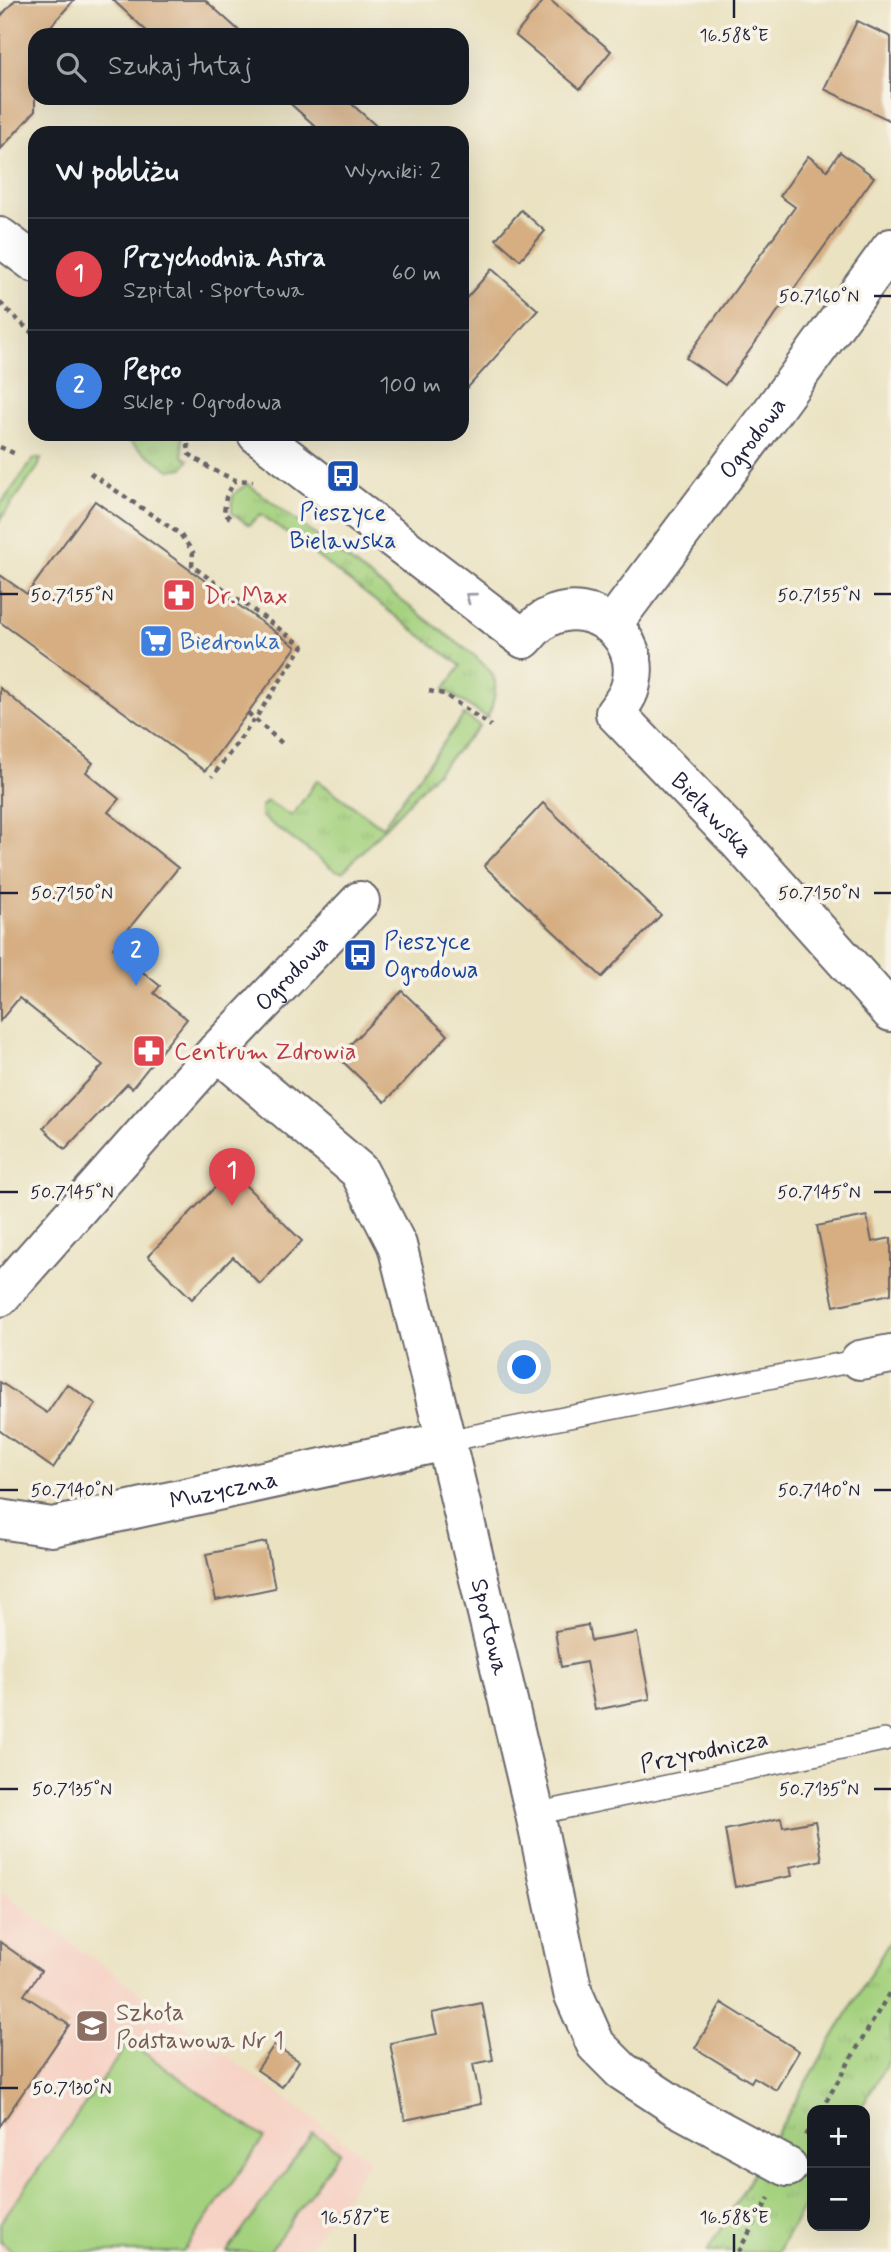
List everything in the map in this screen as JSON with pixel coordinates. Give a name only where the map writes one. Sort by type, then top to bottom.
[{"type":"street","points":[[0,237],[28,258]]},
{"type":"street","name":"Ogrodowa","points":[[612,625],[771,414],[891,248]]},
{"type":"street","points":[[266,441],[524,639],[549,617],[565,612],[597,616],[612,625]]},
{"type":"street","name":"Bielawska","points":[[612,625],[623,637],[633,668],[625,700],[615,713],[738,841],[891,1013]]},
{"type":"street","name":"Ogrodowa","points":[[0,1297],[217,1051],[360,901]]},
{"type":"street","name":"Sportowa","points":[[217,1051],[359,1171],[397,1245],[535,1814],[573,1993],[596,2045],[622,2071],[654,2092],[788,2167]]},
{"type":"street","name":"Muzyczna","points":[[0,1519],[52,1527],[446,1441]]},
{"type":"lane","points":[[446,1441],[876,1357]]},
{"type":"lane","name":"Przyrodnicza","points":[[535,1814],[884,1740]]},
{"type":"path","points":[[0,303],[28,329]]},
{"type":"path","points":[[187,441],[188,453],[211,469],[235,480],[251,479],[262,488]]},
{"type":"path","points":[[0,447],[18,455]]},
{"type":"path","points":[[90,473],[180,534],[193,552],[192,566],[303,646],[255,719],[212,777]]},
{"type":"path","points":[[230,518],[224,513],[226,497],[235,480]]},
{"type":"path","points":[[429,691],[444,694],[491,726]]},
{"type":"path","points":[[248,713],[283,744]]},
{"type":"path","points":[[824,2105],[891,1990]]},
{"type":"shaded area","name":"Szkoła Podstawowa Nr 1","points":[[0,1891],[370,2160],[306,2252],[0,2252]]},
{"type":"green space","points":[[128,441],[182,441],[183,456],[189,460],[183,468],[170,470]]},
{"type":"green space","points":[[34,459],[41,459],[38,467],[0,520],[0,505]]},
{"type":"green space","points":[[248,484],[476,657],[492,674],[495,684],[493,702],[487,718],[444,689],[461,666],[261,514],[249,525],[232,513],[234,495]]},
{"type":"green space","points":[[464,715],[480,726],[343,872],[335,870],[261,816],[261,807],[267,801],[292,816],[317,780],[382,827]]},
{"type":"green space","points":[[891,1939],[891,2057],[863,2105],[807,2105],[807,2201],[778,2252],[707,2252]]},
{"type":"green space","points":[[129,2042],[264,2138],[183,2252],[14,2252],[0,2242],[0,2223]]},
{"type":"green space","points":[[313,2133],[340,2151],[269,2252],[227,2252]]},
{"type":"building","points":[[15,0],[74,0],[49,28],[28,28],[28,105],[35,105],[35,111],[0,150],[0,17]]},
{"type":"building","points":[[113,0],[205,0],[236,28],[143,28]]},
{"type":"building","points":[[544,0],[550,0],[611,51],[580,89],[515,35]]},
{"type":"building","points":[[857,21],[891,37],[891,121],[824,89]]},
{"type":"building","points":[[292,105],[353,105],[376,126],[315,126]]},
{"type":"building","points":[[840,152],[874,177],[725,385],[686,358],[795,207],[780,196],[808,156],[827,170]]},
{"type":"building","points":[[521,210],[545,231],[520,260],[496,239]]},
{"type":"building","points":[[492,269],[538,310],[469,386],[469,295]]},
{"type":"building","name":"Biedronka","points":[[95,501],[296,647],[205,771],[0,622],[0,575],[27,594]]},
{"type":"building","points":[[0,688],[93,763],[86,772],[119,799],[108,812],[178,868],[113,948],[160,986],[154,993],[187,1019],[132,1088],[127,1084],[65,1149],[43,1128],[103,1065],[19,998],[0,1021]]},
{"type":"building","points":[[543,803],[661,915],[602,977],[484,866]]},
{"type":"building","points":[[402,991],[448,1035],[385,1102],[338,1057]]},
{"type":"building","points":[[231,1171],[302,1241],[260,1284],[233,1257],[192,1299],[148,1256]]},
{"type":"building","points":[[867,1216],[872,1242],[891,1238],[891,1294],[834,1306],[817,1226]]},
{"type":"building","points":[[0,1382],[47,1413],[67,1384],[96,1404],[53,1468],[0,1431]]},
{"type":"building","points":[[266,1542],[275,1588],[216,1600],[206,1554]]},
{"type":"building","points":[[588,1625],[591,1641],[637,1633],[650,1699],[595,1710],[586,1662],[561,1667],[555,1631]]},
{"type":"building","points":[[781,1818],[783,1827],[815,1821],[822,1860],[790,1867],[792,1876],[735,1887],[725,1830]]},
{"type":"building","points":[[0,1942],[41,1971],[24,1995],[69,2025],[0,2126]]},
{"type":"building","points":[[482,2003],[493,2060],[473,2064],[481,2104],[405,2120],[390,2043],[437,2034],[432,2013]]},
{"type":"building","points":[[722,2003],[799,2051],[776,2090],[754,2077],[751,2082],[695,2048]]},
{"type":"building","points":[[274,2045],[299,2061],[282,2087],[257,2070]]},
{"type":"place","name":"Pieszyce Bielawska","points":[[343,476]]},
{"type":"place","name":"Dr. Max","points":[[179,595]]},
{"type":"place","name":"Biedronka","points":[[156,641]]},
{"type":"place","name":"Pieszyce Ogrodowa","points":[[360,955]]},
{"type":"place","name":"Pepco","points":[[136,986]]},
{"type":"place","name":"Centrum Zdrowia","points":[[149,1051]]},
{"type":"place","name":"Przychodnia Astra","points":[[232,1206]]},
{"type":"place","name":"Szkoła Podstawowa Nr 1","points":[[92,2026]]}]
